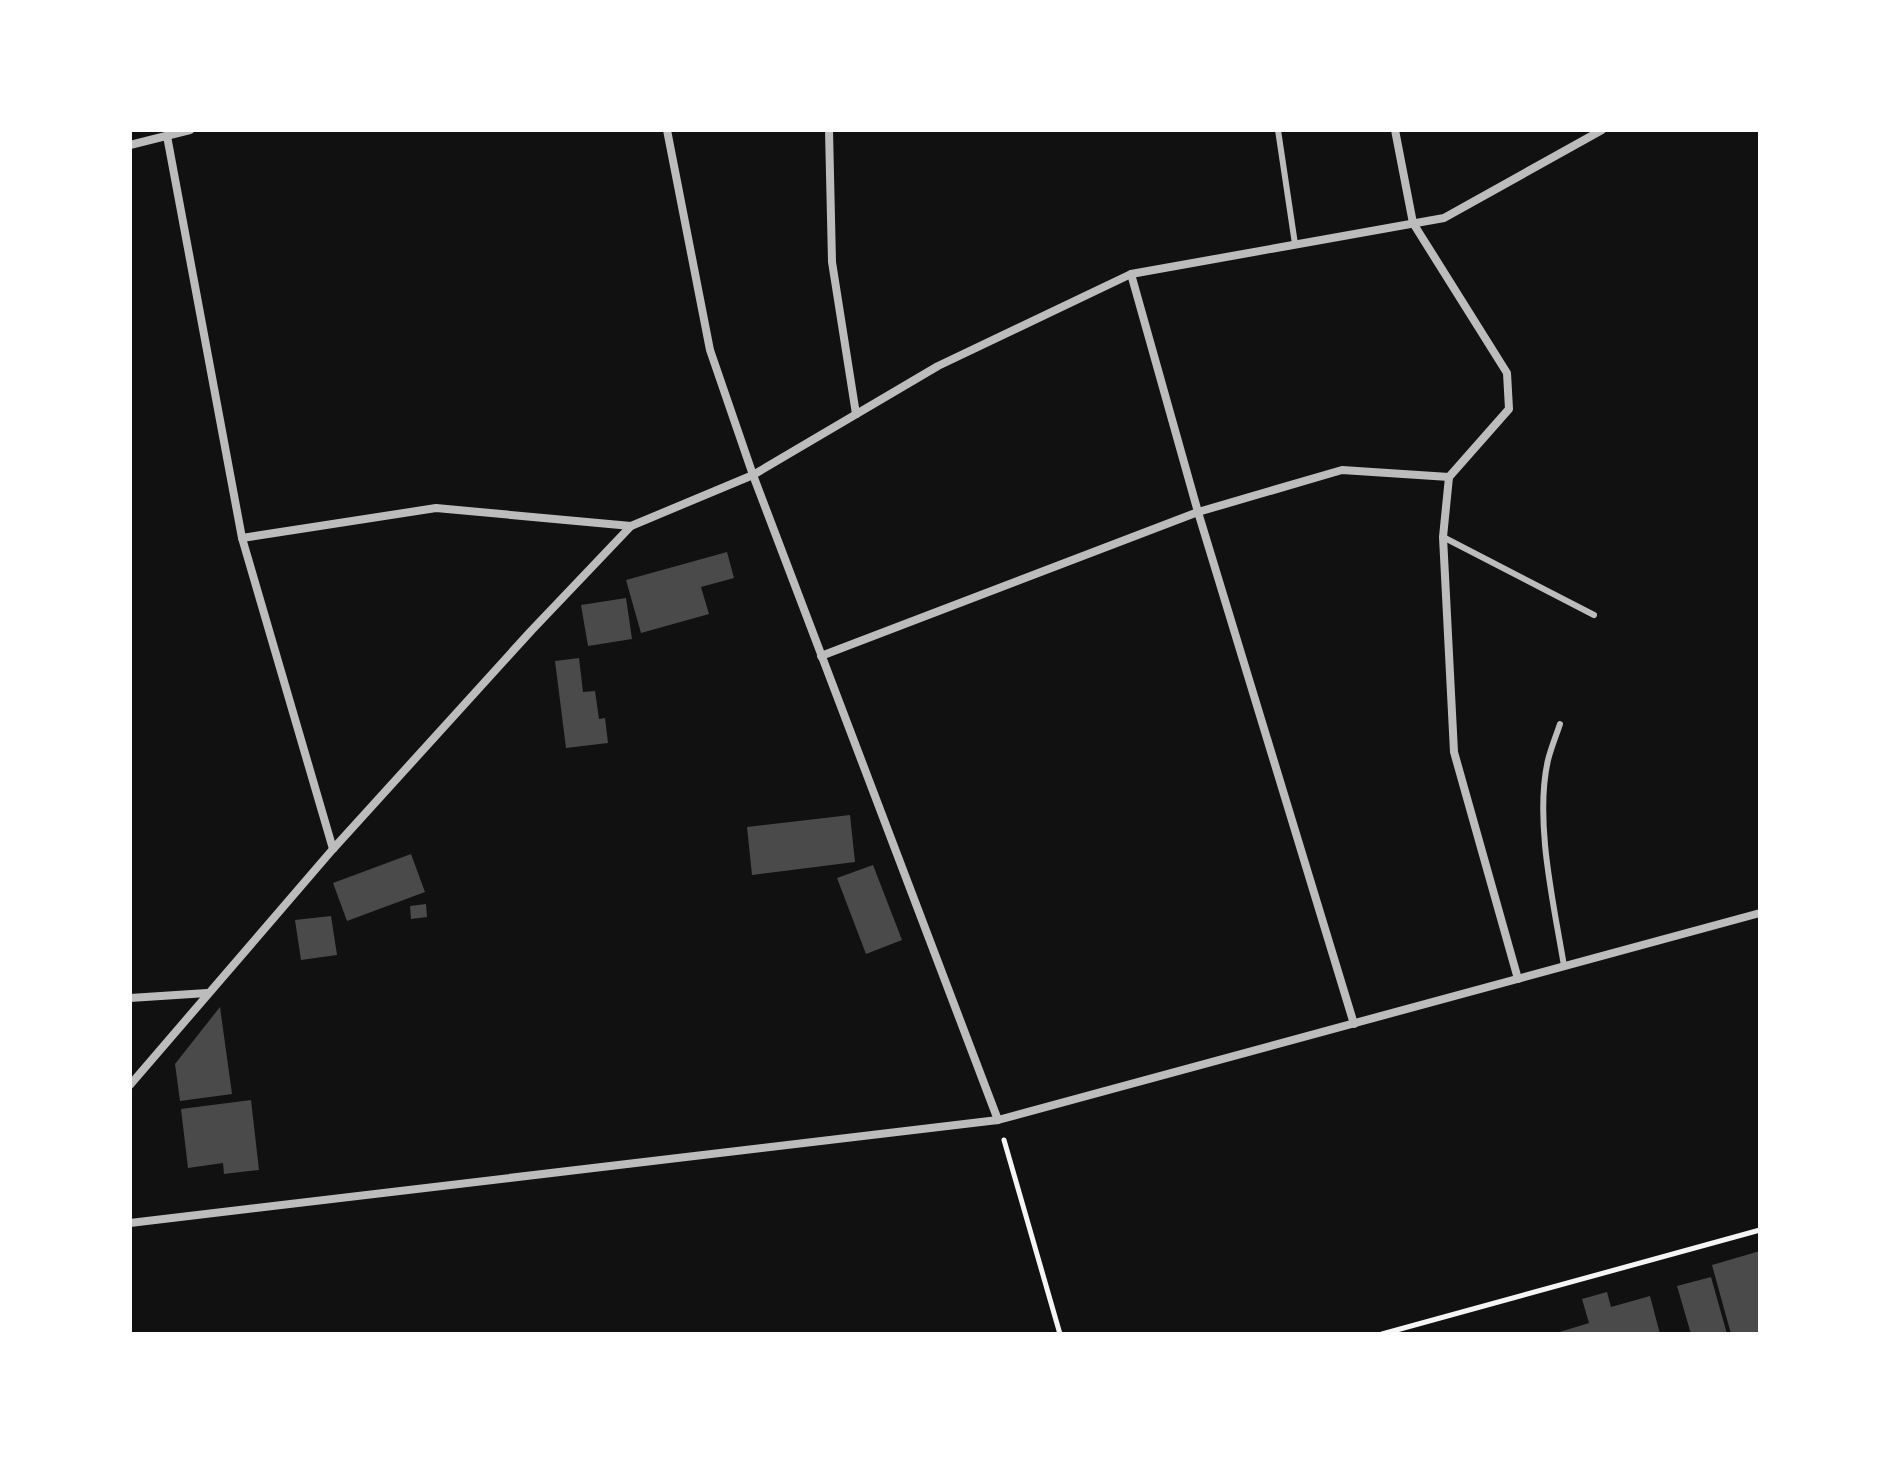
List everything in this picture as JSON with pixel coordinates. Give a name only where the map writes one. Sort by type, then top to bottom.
[{"type":"street","points":[[130,145],[190,130]]},
{"type":"street","points":[[667,130],[710,350],[753,475],[998,1120]]},
{"type":"street","points":[[829,130],[832,262],[856,414]]},
{"type":"street","points":[[1395,130],[1413,223],[1507,373],[1509,409],[1449,477],[1443,537],[1454,752],[1518,979]]},
{"type":"street","points":[[130,1085],[333,849],[631,526],[753,475],[938,366],[1131,274],[1444,218],[1602,130]]},
{"type":"street","points":[[167,136],[242,538],[333,849]]},
{"type":"street","points":[[1131,274],[1198,512],[1354,1024]]},
{"type":"street","points":[[821,656],[1198,512],[1342,470],[1449,477]]},
{"type":"street","points":[[242,538],[436,508],[631,526]]},
{"type":"street","points":[[130,1223],[998,1120],[1760,913]]},
{"type":"street","points":[[130,998],[207,993]]},
{"type":"lane","points":[[1278,130],[1295,244]]},
{"type":"lane","points":[[1443,537],[1594,615]]},
{"type":"lane","points":[[1560,724],[1548,761],[1545,802],[1547,865],[1564,966]]},
{"type":"path","points":[[998,1120],[1060,1334]]},
{"type":"path","points":[[1382,1334],[1760,1230]]},
{"type":"building","points":[[727,552],[734,578],[701,587],[709,614],[641,633],[626,580]]},
{"type":"building","points":[[626,598],[632,639],[588,646],[581,605]]},
{"type":"building","points":[[579,658],[583,692],[595,691],[599,719],[605,718],[608,743],[566,748],[555,661]]},
{"type":"building","points":[[850,815],[855,862],[752,875],[747,827]]},
{"type":"building","points":[[411,854],[425,892],[347,921],[333,883]]},
{"type":"building","points":[[873,865],[902,940],[866,954],[837,878]]},
{"type":"building","points":[[426,904],[427,917],[411,919],[410,906]]},
{"type":"building","points":[[331,916],[337,955],[301,960],[295,920]]},
{"type":"building","points":[[220,1007],[232,1094],[180,1101],[175,1064]]},
{"type":"building","points":[[251,1100],[259,1170],[224,1174],[223,1163],[188,1168],[181,1109]]},
{"type":"building","points":[[1760,1251],[1760,1334],[1731,1334],[1712,1265]]},
{"type":"building","points":[[1711,1277],[1727,1334],[1691,1334],[1677,1286]]},
{"type":"building","points":[[1607,1292],[1611,1307],[1650,1296],[1660,1334],[1553,1334],[1589,1323],[1582,1299]]}]
